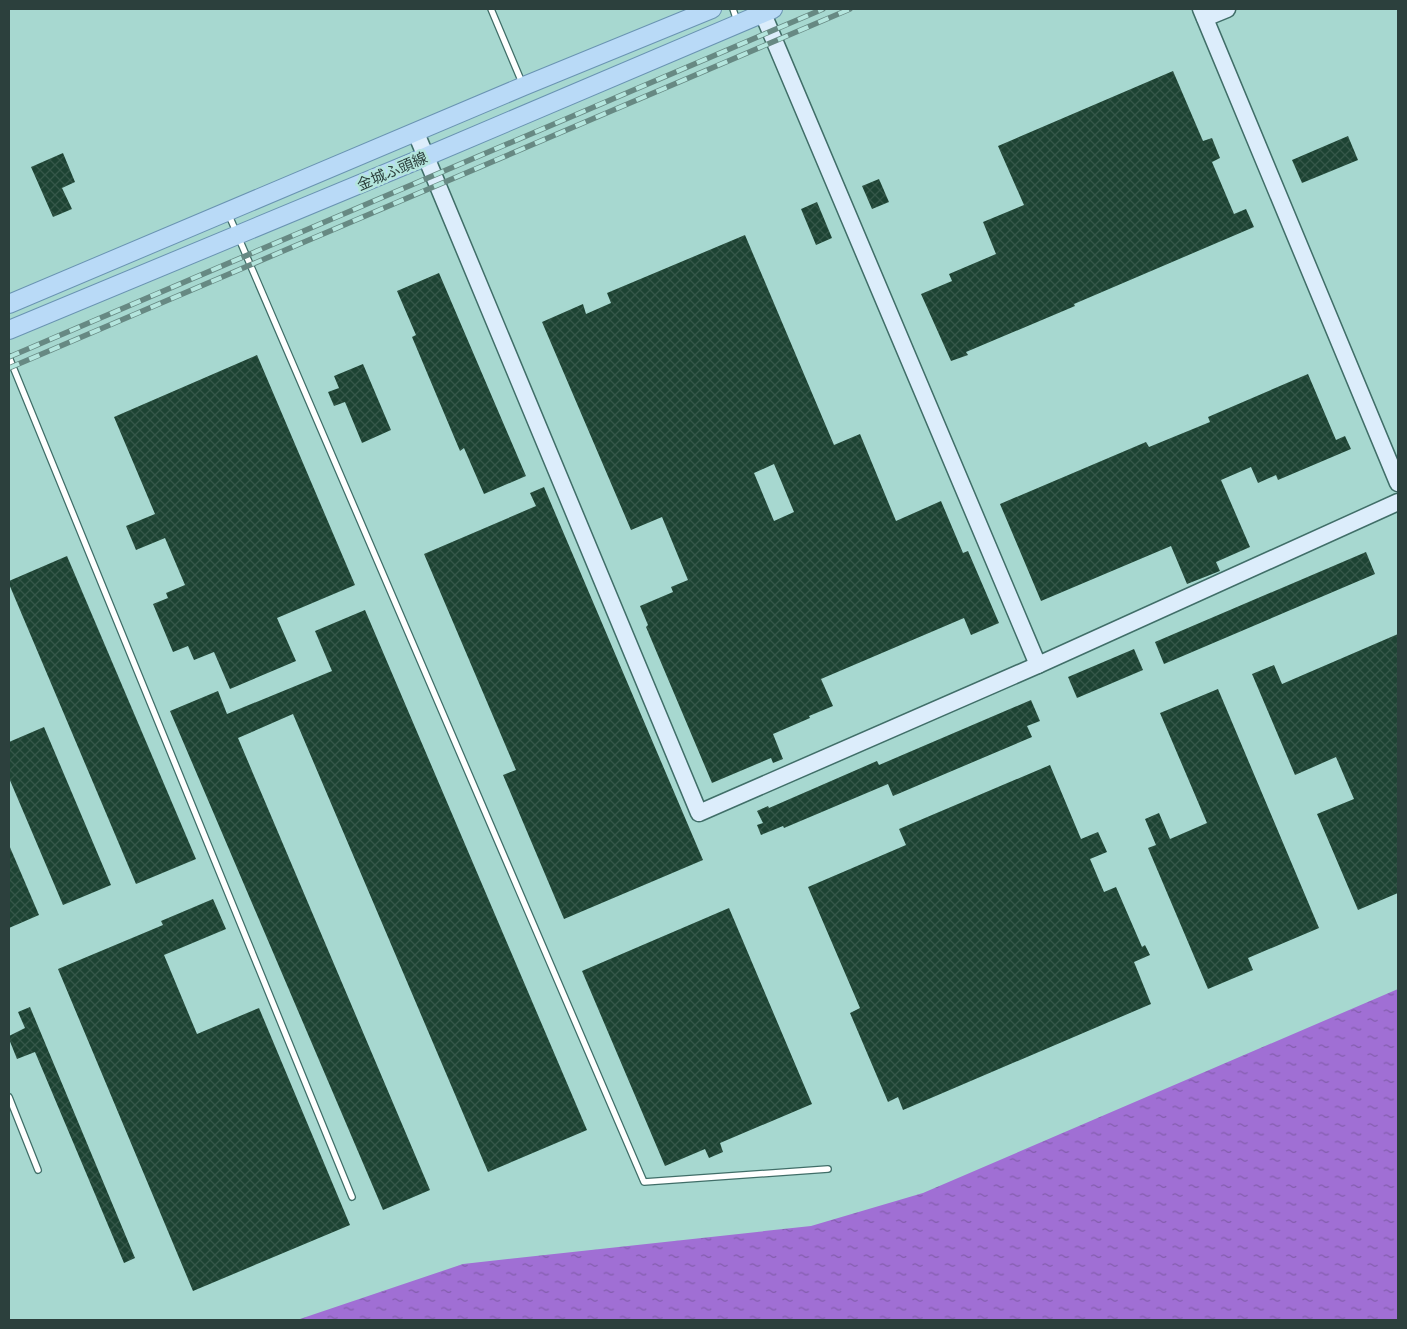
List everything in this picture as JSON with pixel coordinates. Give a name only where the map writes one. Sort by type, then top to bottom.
[{"type":"main road","name":"金城ふ頭線","points":[[9,304],[524,86],[712,9]]},
{"type":"main road","name":"金城ふ頭線","points":[[9,330],[425,157],[736,16],[766,10]]},
{"type":"street","points":[[1227,9],[1203,14],[1398,483]]},
{"type":"street","points":[[766,10],[1038,665]]},
{"type":"street","points":[[416,133],[699,813],[1038,665],[1398,502]]},
{"type":"lane","points":[[491,9],[524,86]]},
{"type":"lane","points":[[227,211],[644,1182],[828,1169]]},
{"type":"lane","points":[[9,357],[352,1197]]},
{"type":"lane","points":[[9,1096],[38,1170]]},
{"type":"water","points":[[1398,989],[1398,1320],[297,1320],[463,1264],[811,1226],[923,1193]]},
{"type":"building","points":[[1173,71],[1203,141],[1212,138],[1220,158],[1212,162],[1234,214],[1246,209],[1254,227],[1074,304],[1075,306],[966,352],[968,355],[951,361],[921,294],[952,281],[949,274],[996,254],[983,222],[1024,205],[998,146]]},
{"type":"building","points":[[1348,136],[1358,160],[1302,183],[1292,160]]},
{"type":"building","points":[[63,153],[75,182],[62,188],[72,209],[53,217],[31,167]]},
{"type":"building","points":[[879,179],[889,202],[872,209],[862,186]]},
{"type":"building","points":[[817,202],[832,238],[816,245],[801,209]]},
{"type":"building","points":[[745,235],[834,445],[860,434],[896,521],[941,501],[963,553],[968,551],[999,623],[971,635],[964,618],[821,679],[833,706],[773,734],[783,759],[773,763],[771,758],[712,783],[646,627],[648,625],[640,606],[673,592],[671,587],[688,580],[662,517],[631,530],[542,322],[583,304],[586,314],[611,303],[607,293]],"holes":[[[774,464],[794,512],[774,521],[754,473]]]},
{"type":"building","points":[[439,273],[526,476],[484,494],[464,448],[460,451],[412,337],[416,335],[397,291]]},
{"type":"building","points":[[257,355],[355,585],[277,618],[296,661],[230,689],[214,652],[194,660],[188,646],[173,652],[153,604],[168,598],[166,593],[185,585],[165,538],[136,550],[126,526],[155,514],[114,417]]},
{"type":"building","points":[[363,364],[391,430],[362,443],[345,402],[334,406],[328,392],[339,388],[334,376]]},
{"type":"building","points":[[1308,374],[1336,440],[1345,436],[1351,449],[1278,480],[1276,475],[1258,483],[1251,467],[1221,480],[1250,547],[1216,562],[1220,571],[1187,584],[1171,546],[1041,601],[1000,504],[1146,442],[1149,447],[1210,422],[1208,417]]},
{"type":"building","points":[[544,487],[703,860],[564,919],[503,775],[516,770],[424,554],[536,506],[530,493]]},
{"type":"building","points":[[1366,552],[1375,574],[1164,664],[1155,642]]},
{"type":"building","points":[[67,556],[196,859],[136,884],[9,584],[9,581]]},
{"type":"building","points":[[365,610],[587,1130],[488,1172],[293,714],[238,738],[430,1190],[383,1210],[170,711],[218,691],[227,714],[332,671],[315,631]]},
{"type":"building","points":[[1398,634],[1398,893],[1358,910],[1317,814],[1354,799],[1336,757],[1295,775],[1252,674],[1274,665],[1282,684]]},
{"type":"building","points":[[1134,649],[1143,670],[1077,698],[1068,677]]},
{"type":"building","points":[[1218,689],[1319,928],[1248,958],[1253,970],[1208,989],[1148,848],[1156,845],[1145,819],[1159,813],[1170,839],[1207,823],[1160,713]]},
{"type":"building","points":[[1031,700],[1040,721],[1027,726],[1032,737],[893,796],[888,784],[784,828],[783,826],[761,835],[757,825],[763,823],[757,811],[768,806],[769,808],[877,761],[879,765]]},
{"type":"building","points":[[44,727],[111,885],[63,905],[9,778],[9,742]]},
{"type":"building","points":[[1050,765],[1081,839],[1098,832],[1107,852],[1090,859],[1104,892],[1116,887],[1142,947],[1145,945],[1150,955],[1134,962],[1151,1004],[903,1110],[898,1097],[888,1102],[850,1013],[860,1008],[808,887],[906,845],[899,829]]},
{"type":"building","points":[[9,845],[39,915],[9,928]]},
{"type":"building","points":[[213,899],[226,929],[164,955],[197,1034],[259,1008],[350,1225],[193,1291],[58,969],[163,925],[161,921]]},
{"type":"building","points":[[729,908],[812,1104],[720,1143],[723,1152],[709,1158],[705,1149],[665,1166],[582,971]]},
{"type":"building","points":[[30,1007],[135,1258],[124,1263],[35,1052],[17,1059],[9,1039],[9,1036],[25,1028],[18,1012]]},
{"type":"railway","points":[[9,357],[823,9]]},
{"type":"railway","points":[[9,368],[850,9]]}]
